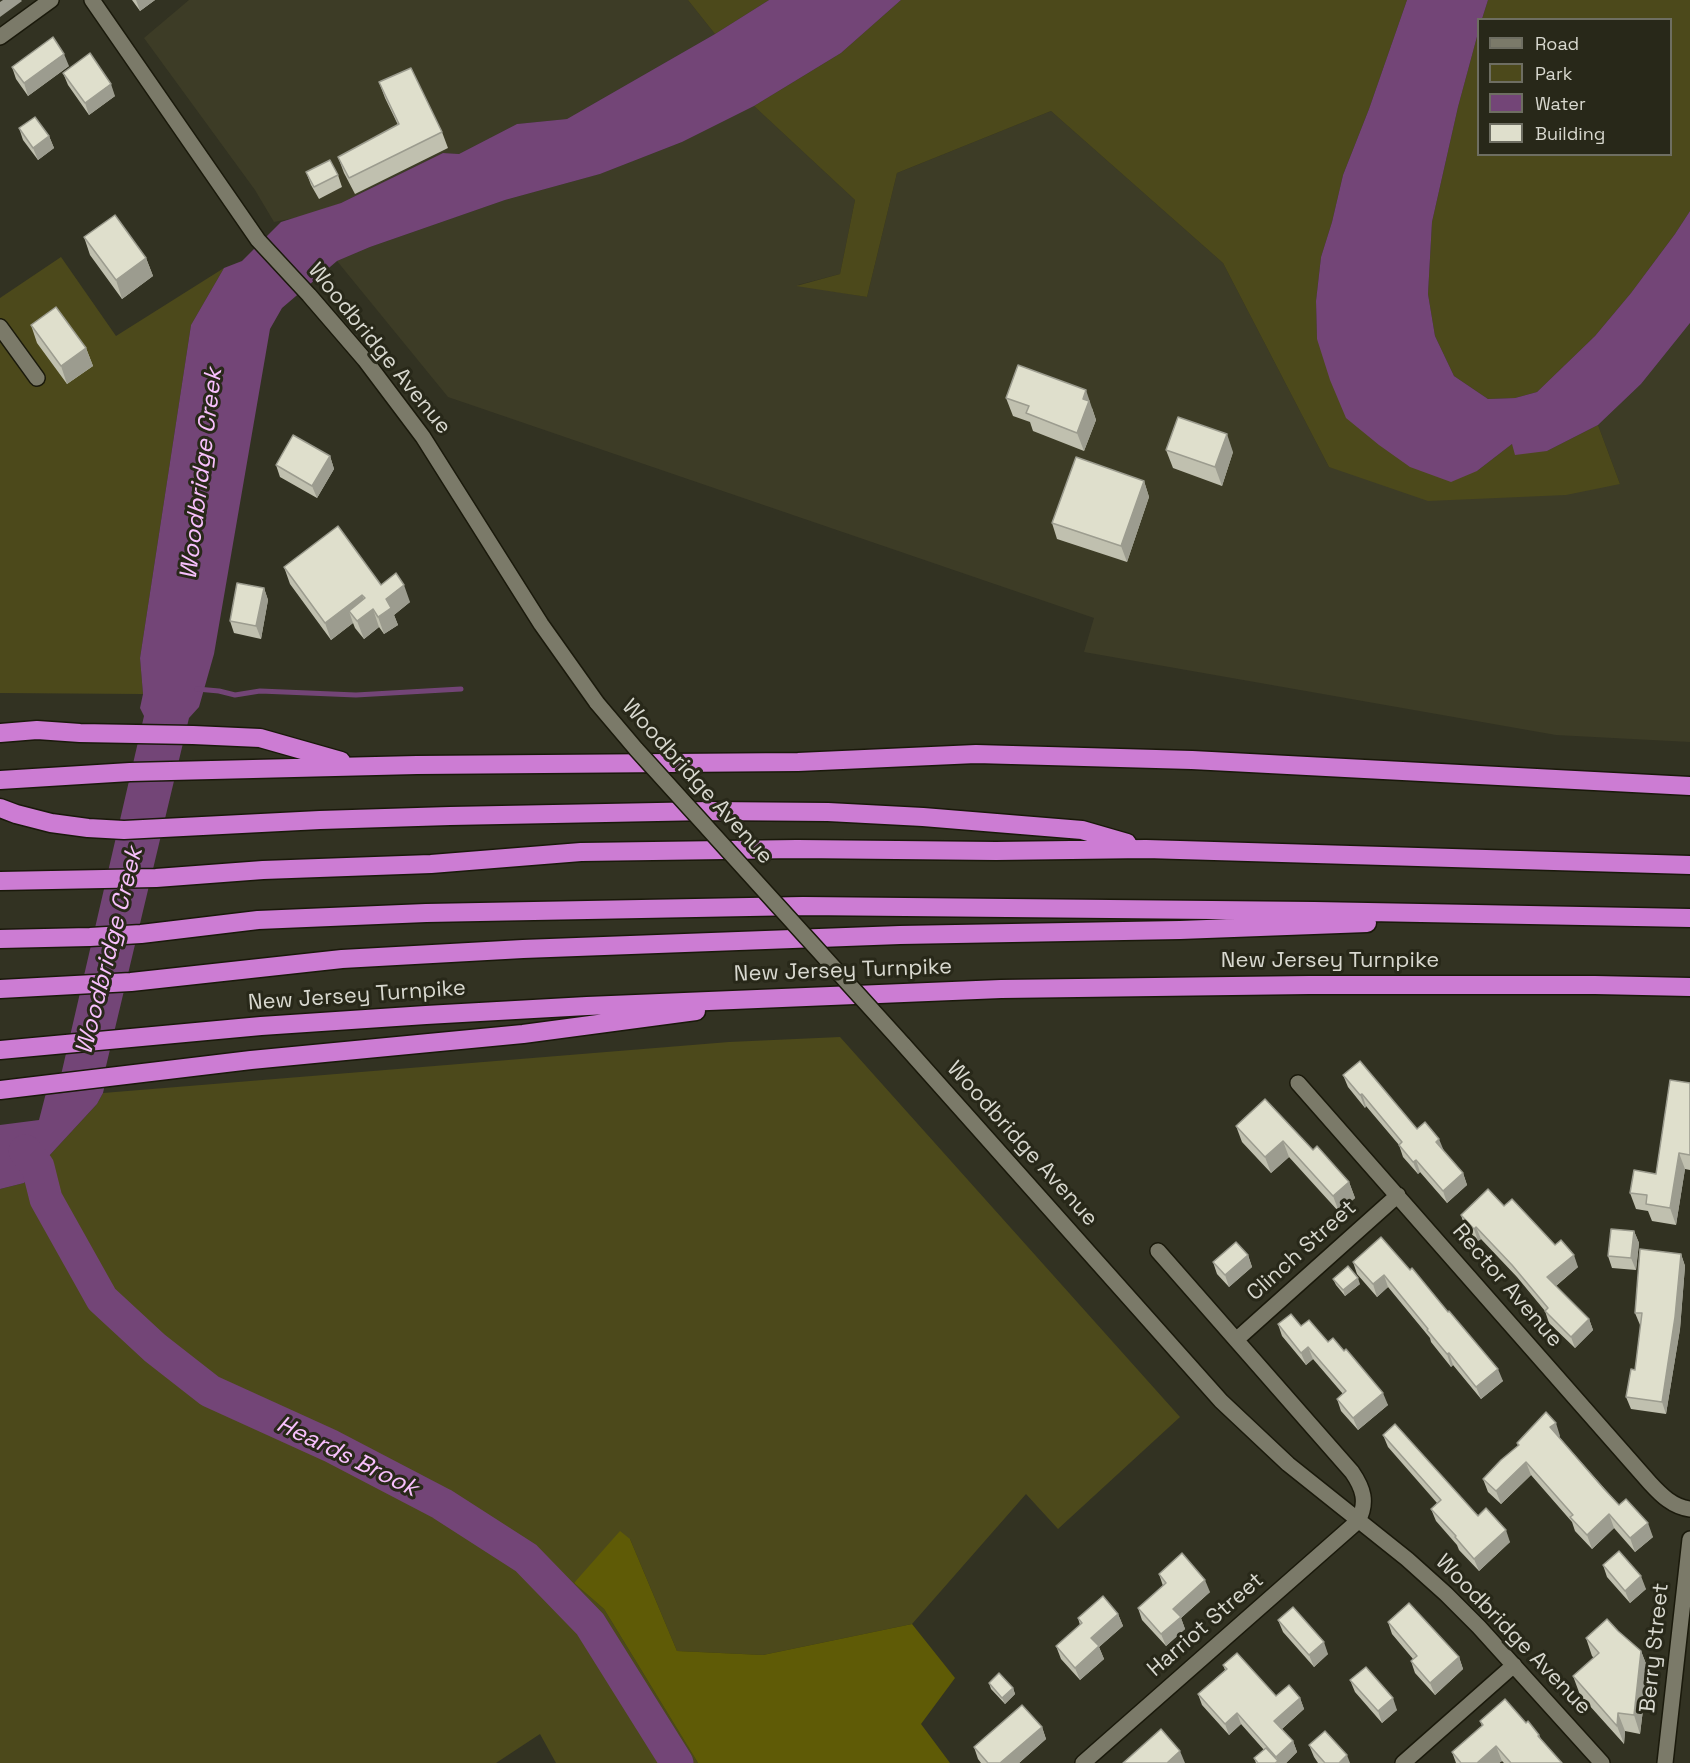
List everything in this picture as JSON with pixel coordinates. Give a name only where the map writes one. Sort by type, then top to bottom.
[{"type":"highway","points":[[0,733],[37,730],[260,738],[358,766]]},
{"type":"highway","points":[[0,780],[130,772],[358,766],[798,762],[976,754],[1192,760],[1690,786]]},
{"type":"highway","points":[[0,808],[51,823],[124,830],[438,816],[709,811],[828,812],[1082,830],[1146,849]]},
{"type":"highway","points":[[0,881],[156,878],[263,870],[431,864],[581,852],[797,849],[996,851],[1146,849],[1690,865]]},
{"type":"highway","points":[[0,939],[141,934],[258,920],[780,906],[1690,918]]},
{"type":"highway","points":[[0,988],[131,982],[342,959],[523,949],[888,936],[1315,925],[1525,915]]},
{"type":"highway","name":"New Jersey Turnpike","points":[[0,1050],[261,1026],[437,1014],[1001,989],[1161,986],[1595,985],[1690,987]]},
{"type":"highway","points":[[0,1090],[250,1060],[523,1034],[804,997]]},
{"type":"street","points":[[0,37],[51,0]]},
{"type":"street","name":"Woodbridge Avenue","points":[[92,0],[258,240],[365,360],[423,437],[541,624],[597,703],[636,749],[1221,1401],[1288,1464],[1407,1559],[1446,1594],[1514,1665],[1602,1763]]},
{"type":"street","points":[[0,327],[37,378]]},
{"type":"street","name":"Rector Avenue","points":[[1298,1083],[1650,1483],[1667,1500],[1690,1509]]},
{"type":"street","name":"Clinch Street","points":[[1236,1340],[1398,1196]]},
{"type":"street","points":[[1158,1251],[1356,1478],[1361,1486],[1364,1502],[1364,1508],[1358,1521]]},
{"type":"street","name":"Harriot Street","points":[[1083,1763],[1358,1521]]},
{"type":"street","name":"Berry Street","points":[[1665,1763],[1690,1539]]},
{"type":"street","points":[[1403,1763],[1514,1665]]},
{"type":"shaded area","points":[[189,0],[688,0],[715,34],[567,119],[517,124],[459,154],[443,153],[341,203],[305,216],[274,222],[255,190],[144,38]]},
{"type":"shaded area","points":[[754,106],[855,200],[840,274],[798,285],[867,297],[897,173],[1051,111],[1223,263],[1329,467],[1620,484],[1598,425],[1641,384],[1690,323],[1690,742],[1556,735],[1084,652],[1094,618],[448,397],[337,261],[370,247],[505,200],[600,174],[682,142]]},
{"type":"shaded area","points":[[620,1531],[630,1539],[677,1651],[763,1655],[912,1624],[955,1678],[921,1724],[950,1763],[698,1763],[604,1609],[574,1583]]},
{"type":"green space","points":[[688,0],[769,0],[715,34]]},
{"type":"green space","points":[[901,0],[1407,0],[1343,175],[1321,257],[1316,301],[1317,339],[1477,471],[1512,444],[1547,451],[1598,425],[1620,484],[1566,495],[1428,501],[1329,467],[1223,263],[1051,111],[897,173],[867,297],[796,286],[840,274],[855,200],[754,106],[841,53]]},
{"type":"green space","points":[[1488,0],[1690,0],[1690,211],[1631,293],[1595,336],[1537,392],[1515,398],[1488,399],[1454,376],[1435,336],[1428,294],[1432,222],[1458,107],[1477,37],[1477,156],[1672,156],[1672,18],[1482,18]]},
{"type":"green space","points":[[61,257],[116,336],[224,268],[191,325],[140,658],[143,694],[0,693],[0,298]]},
{"type":"green space","points":[[840,1037],[1180,1417],[1058,1529],[1026,1494],[912,1624],[763,1655],[677,1651],[630,1539],[574,1583],[604,1609],[698,1763],[556,1763],[540,1734],[496,1763],[0,1763],[0,1189],[24,1183],[97,1104],[103,1093],[729,1042]]},
{"type":"water","name":"Woodbridge Creek","points":[[769,0],[901,0],[841,53],[754,106],[682,142],[600,174],[505,200],[370,247],[337,261],[282,308],[270,329],[214,654],[199,707],[189,718],[102,1083],[105,1084],[103,1093],[97,1104],[24,1183],[0,1189],[0,1125],[39,1120],[47,1089],[58,1088],[144,716],[140,708],[143,694],[140,658],[191,325],[224,268],[242,261],[281,222],[341,203],[443,153],[459,154],[517,124],[567,119],[715,34]]},
{"type":"water","points":[[1407,0],[1488,0],[1482,18],[1477,18],[1477,37],[1458,107],[1432,222],[1428,294],[1435,336],[1454,376],[1488,399],[1515,398],[1537,392],[1595,336],[1631,293],[1690,211],[1690,323],[1641,384],[1598,425],[1547,451],[1515,455],[1512,444],[1477,471],[1451,482],[1410,467],[1346,418],[1330,380],[1317,339],[1316,301],[1321,257],[1343,175]]},
{"type":"building","points":[[53,37],[64,54],[24,83],[12,67]]},
{"type":"building","points":[[90,53],[111,84],[85,103],[63,73]]},
{"type":"building","points":[[411,68],[442,132],[349,178],[338,157],[399,124],[379,82]]},
{"type":"building","points":[[35,117],[49,136],[33,148],[19,128]]},
{"type":"building","points":[[330,160],[338,175],[314,187],[306,172]]},
{"type":"building","points":[[115,215],[146,258],[116,280],[84,237]]},
{"type":"building","points":[[56,307],[86,348],[61,366],[31,325]]},
{"type":"building","points":[[1018,365],[1086,390],[1083,399],[1089,401],[1077,433],[1026,413],[1029,406],[1006,398]]},
{"type":"building","points":[[1178,417],[1227,434],[1215,467],[1166,450]]},
{"type":"building","points":[[293,435],[330,456],[312,486],[276,465]]},
{"type":"building","points":[[1076,457],[1144,481],[1121,546],[1052,523]]},
{"type":"building","points":[[338,526],[381,585],[396,573],[404,585],[386,599],[391,608],[378,617],[373,609],[357,621],[349,611],[365,598],[362,595],[325,623],[284,567]]},
{"type":"building","points":[[237,583],[264,588],[256,626],[230,621]]},
{"type":"building","points":[[1360,1061],[1417,1129],[1425,1122],[1439,1139],[1436,1142],[1463,1173],[1443,1191],[1416,1160],[1413,1162],[1399,1145],[1402,1142],[1343,1075]]},
{"type":"building","points":[[1670,1080],[1690,1083],[1690,1155],[1679,1153],[1670,1208],[1646,1204],[1647,1195],[1630,1193],[1634,1170],[1656,1174]]},
{"type":"building","points":[[1265,1099],[1313,1150],[1317,1146],[1349,1182],[1333,1196],[1283,1141],[1265,1157],[1236,1126]]},
{"type":"building","points":[[1488,1189],[1504,1206],[1512,1199],[1555,1245],[1561,1240],[1574,1255],[1547,1277],[1589,1319],[1571,1337],[1545,1311],[1548,1308],[1512,1265],[1476,1227],[1474,1229],[1461,1215]]},
{"type":"building","points":[[1611,1229],[1634,1231],[1631,1258],[1608,1256]]},
{"type":"building","points":[[1381,1237],[1410,1270],[1412,1268],[1498,1369],[1476,1387],[1384,1275],[1373,1284],[1353,1262]]},
{"type":"building","points":[[1236,1242],[1248,1255],[1225,1275],[1213,1262]]},
{"type":"building","points":[[1640,1249],[1681,1254],[1675,1317],[1662,1402],[1626,1397],[1631,1369],[1635,1370],[1642,1313],[1635,1313]]},
{"type":"building","points":[[1348,1266],[1358,1278],[1343,1290],[1333,1279]]},
{"type":"building","points":[[1291,1314],[1301,1326],[1309,1320],[1328,1342],[1333,1338],[1344,1351],[1346,1349],[1383,1393],[1353,1418],[1337,1399],[1346,1391],[1308,1347],[1301,1353],[1278,1324]]},
{"type":"building","points":[[1546,1412],[1556,1423],[1550,1427],[1604,1489],[1619,1505],[1626,1499],[1648,1523],[1630,1538],[1609,1514],[1587,1535],[1570,1517],[1573,1515],[1526,1462],[1496,1491],[1483,1479],[1519,1445],[1517,1443]]},
{"type":"building","points":[[1395,1424],[1478,1516],[1486,1508],[1506,1530],[1474,1559],[1431,1509],[1441,1500],[1383,1435]]},
{"type":"building","points":[[1619,1551],[1641,1576],[1625,1591],[1603,1565]]},
{"type":"building","points":[[1182,1553],[1205,1580],[1173,1609],[1181,1617],[1161,1634],[1138,1608],[1166,1583],[1159,1574]]},
{"type":"building","points":[[1103,1596],[1118,1614],[1091,1638],[1099,1646],[1075,1668],[1056,1646],[1082,1623],[1078,1618]]},
{"type":"building","points":[[1409,1603],[1459,1657],[1430,1683],[1411,1661],[1417,1656],[1388,1622]]},
{"type":"building","points":[[1293,1607],[1324,1642],[1309,1655],[1278,1620]]},
{"type":"building","points":[[1607,1619],[1641,1651],[1634,1715],[1618,1713],[1617,1726],[1573,1676],[1599,1653],[1586,1638]]},
{"type":"building","points":[[1237,1653],[1276,1696],[1289,1685],[1300,1698],[1274,1721],[1293,1741],[1276,1757],[1237,1713],[1225,1724],[1198,1694],[1227,1669],[1223,1665]]},
{"type":"building","points":[[1366,1667],[1393,1698],[1378,1711],[1350,1680]]},
{"type":"building","points":[[999,1673],[1013,1688],[1002,1698],[989,1683]]},
{"type":"building","points":[[1505,1699],[1526,1723],[1528,1721],[1562,1763],[1511,1763],[1496,1746],[1477,1763],[1461,1763],[1452,1752],[1483,1725],[1480,1721]]},
{"type":"building","points":[[1022,1705],[1042,1727],[1000,1763],[988,1763],[974,1747]]},
{"type":"building","points":[[1161,1729],[1180,1751],[1167,1763],[1123,1763]]},
{"type":"building","points":[[1325,1731],[1347,1755],[1339,1763],[1325,1763],[1309,1745]]},
{"type":"building","points":[[1266,1748],[1278,1761],[1258,1763],[1254,1758]]},
{"type":"waterway","points":[[197,689],[235,695],[260,691],[356,695],[461,689]]},
{"type":"waterway","name":"Heards Brook","points":[[25,1151],[38,1167],[46,1199],[102,1299],[155,1348],[210,1391],[331,1446],[442,1504],[526,1558],[590,1624],[677,1763]]}]
